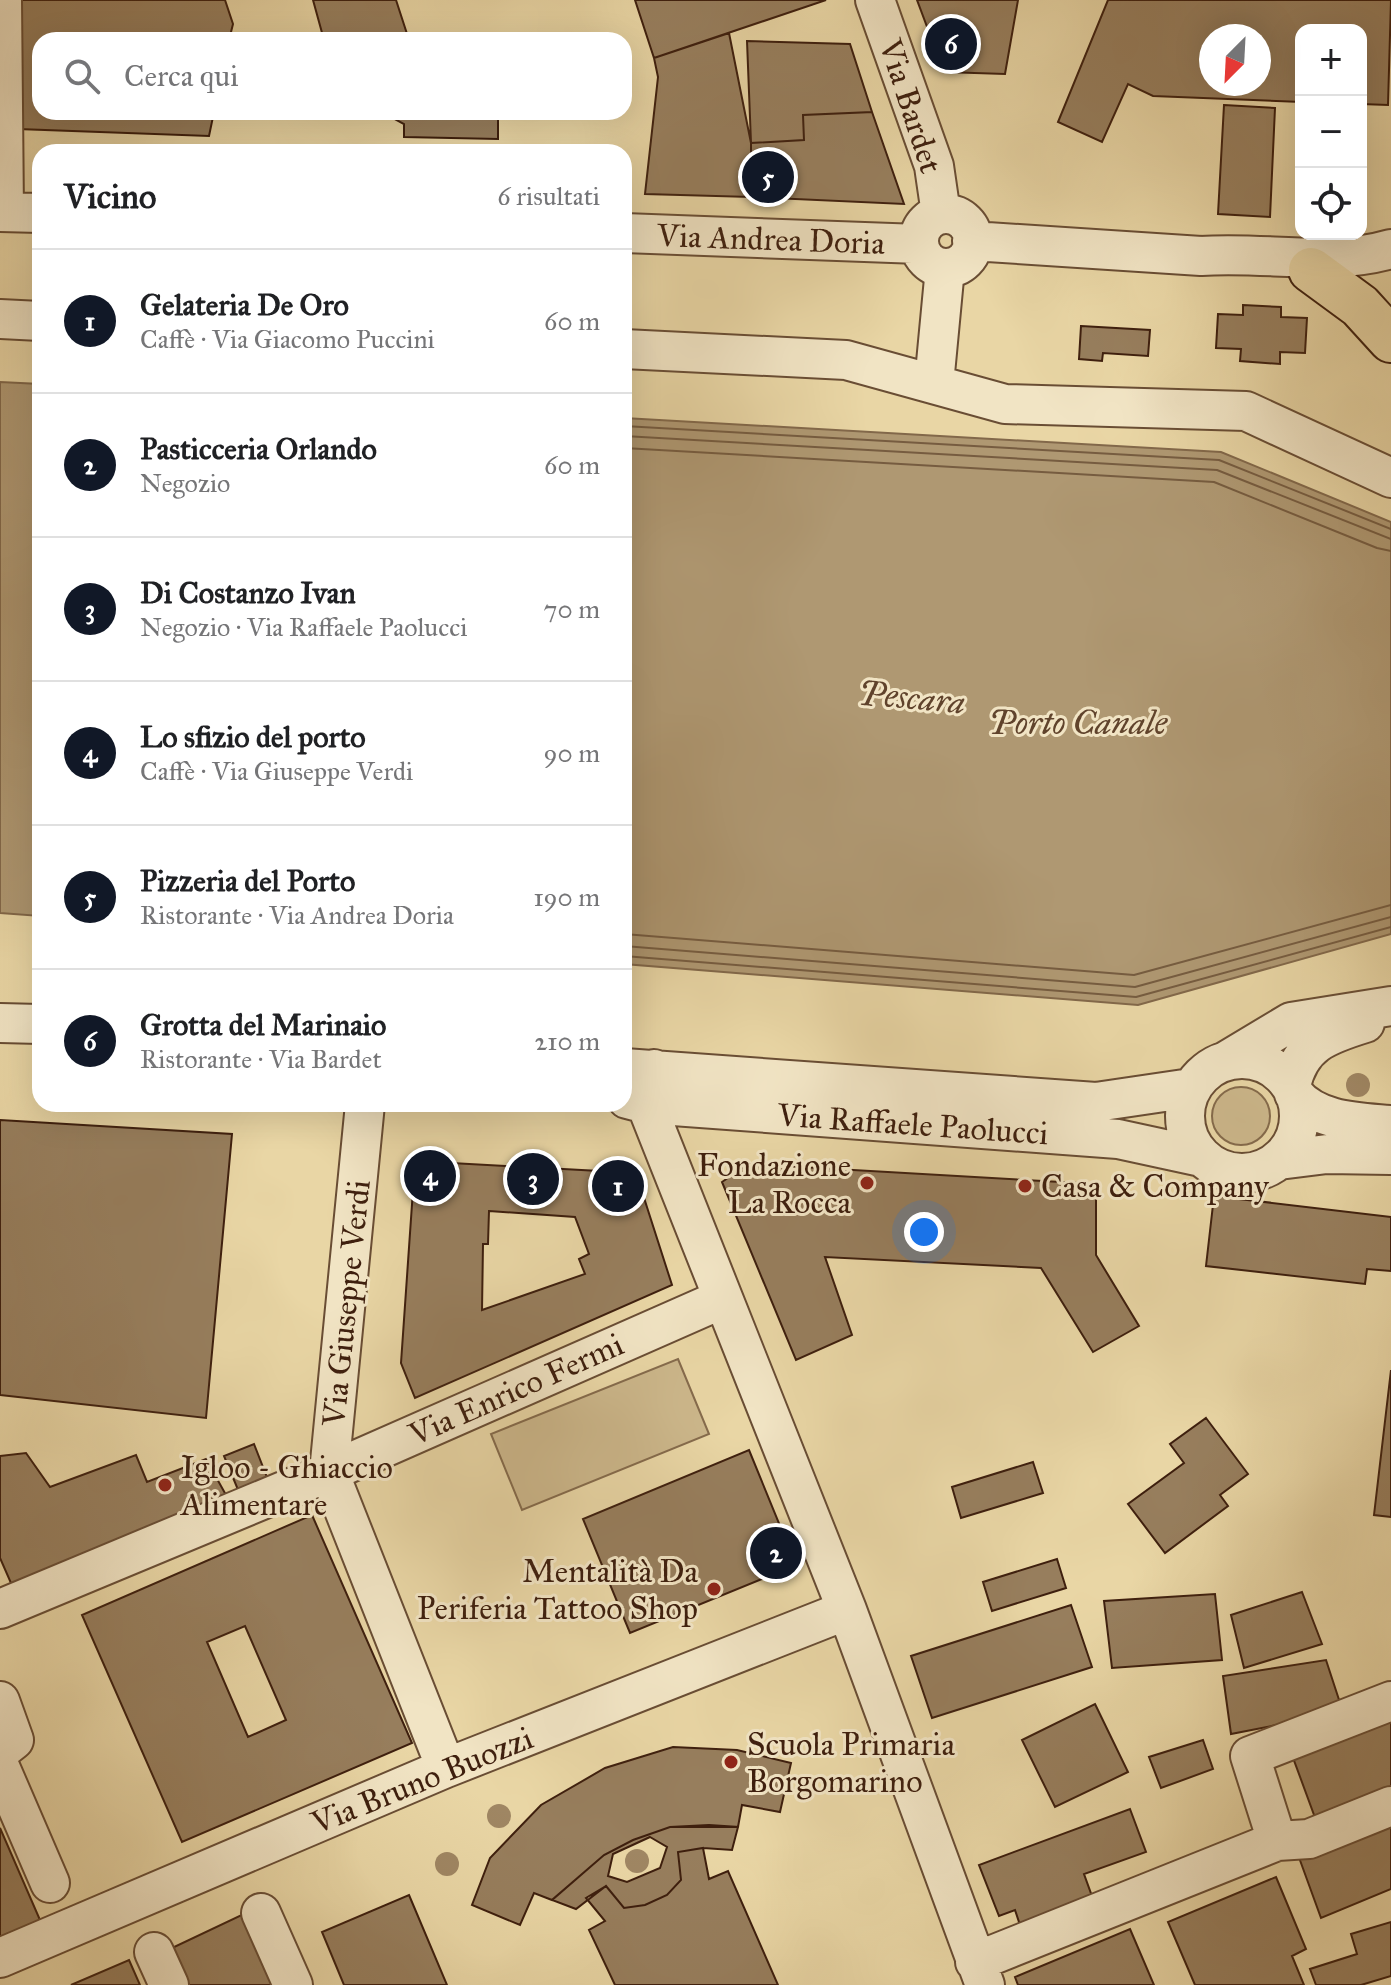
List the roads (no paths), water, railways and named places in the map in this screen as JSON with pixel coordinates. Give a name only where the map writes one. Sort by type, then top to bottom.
[{"type":"highway","points":[[1311,270],[1360,306],[1391,340]]},
{"type":"street","points":[[2,0],[15,212]]},
{"type":"street","name":"Via Bardet","points":[[875,0],[934,166],[934,384]]},
{"type":"street","points":[[935,242],[963,221],[972,241],[1201,256],[1311,270],[1368,274],[1391,271]]},
{"type":"street","name":"Via Andrea Doria","points":[[632,233],[935,242]]},
{"type":"street","points":[[1201,256],[1238,253],[1351,258],[1391,249]]},
{"type":"street","points":[[0,319],[32,321]]},
{"type":"street","points":[[632,349],[846,360],[1005,404],[1246,411],[1391,478]]},
{"type":"street","points":[[1391,1006],[1291,1022],[1204,1073],[1191,1088],[1185,1106],[1184,1124],[1190,1142],[1212,1166],[1239,1174],[1267,1169],[1279,1160],[1296,1136],[1299,1122],[1293,1090],[1295,1065],[1310,1048],[1347,1028],[1391,1015]]},
{"type":"street","points":[[0,1023],[32,1024]]},
{"type":"street","points":[[1226,1061],[1263,1063],[1308,1107],[1322,1114],[1349,1121],[1391,1125]]},
{"type":"street","points":[[637,1085],[847,1610],[980,1973],[1277,1841],[1309,1839],[1391,1806]]},
{"type":"street","name":"Via Raffaele Paolucci","points":[[637,1085],[1096,1102],[1191,1088]]},
{"type":"street","name":"Via Raffaele Paolucci","points":[[637,1085],[1118,1139],[1201,1157]]},
{"type":"street","name":"Via Giuseppe Verdi","points":[[364,1112],[329,1472],[446,1768]]},
{"type":"street","points":[[1279,1160],[1327,1154],[1391,1155]]},
{"type":"street","name":"Via Enrico Fermi","points":[[0,1609],[329,1472],[722,1299]]},
{"type":"street","name":"Via Bruno Buozzi","points":[[0,1958],[446,1768],[847,1610]]},
{"type":"street","points":[[0,1701],[14,1733],[14,1740],[0,1751]]},
{"type":"street","points":[[1277,1841],[1250,1756],[1391,1701]]},
{"type":"street","points":[[0,1767],[50,1883]]},
{"type":"street","points":[[261,1913],[293,1985]]},
{"type":"water","points":[[0,382],[32,384],[32,915],[0,913]]},
{"type":"water","name":"Porto Canale","points":[[632,418],[1221,452],[1391,522],[1391,934],[1138,1005],[632,965]]},
{"type":"place","name":"Grotta del Marinaio","points":[[951,44]]},
{"type":"place","name":"Pizzeria del Porto","points":[[768,177]]},
{"type":"place","name":"Lo sfizio del porto","points":[[430,1176]]},
{"type":"place","name":"Di Costanzo Ivan","points":[[533,1179]]},
{"type":"place","name":"Fondazione La Rocca","points":[[867,1183]]},
{"type":"place","name":"Gelateria De Oro","points":[[618,1186]]},
{"type":"place","name":"Casa & Company","points":[[1025,1186]]},
{"type":"place","name":"Igloo - Ghiaccio Alimentare","points":[[165,1485]]},
{"type":"place","name":"Pasticceria Orlando","points":[[776,1553]]},
{"type":"place","name":"Mentalità Da Periferia Tattoo Shop","points":[[714,1589]]},
{"type":"place","name":"Scuola Primaria Borgomarino","points":[[731,1762]]},
{"type":"water label","name":"Pescara","points":[[912,697]]}]
